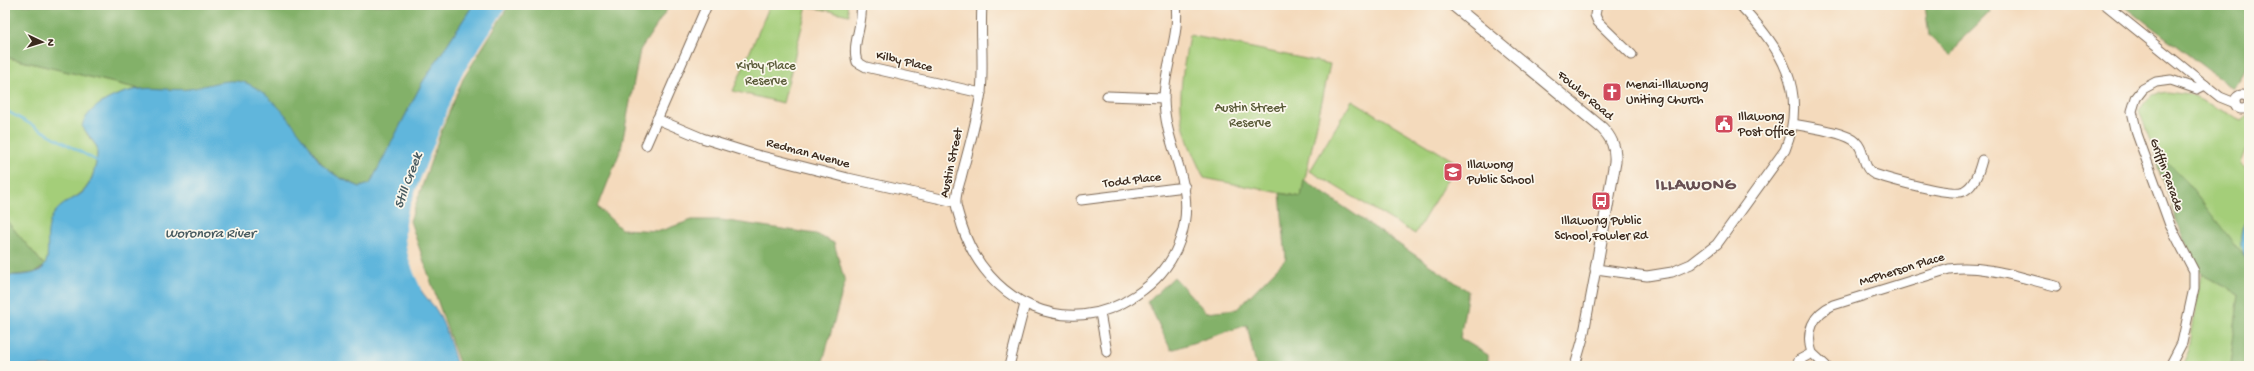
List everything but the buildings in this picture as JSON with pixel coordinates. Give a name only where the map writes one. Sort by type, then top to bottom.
[{"type":"street","points":[[646,145],[707,5]]},
{"type":"street","name":"Kilby Place","points":[[861,5],[862,15],[854,52],[857,62],[866,67],[981,93]]},
{"type":"street","name":"Austin Street","points":[[982,5],[981,93],[956,202],[967,241],[986,274],[1003,290],[1025,304],[1064,314],[1100,313],[1131,298],[1160,276],[1180,240],[1185,216],[1185,187],[1178,162],[1170,143],[1165,121],[1164,98],[1175,30],[1176,5]]},
{"type":"street","name":"Fowler Road","points":[[1454,5],[1602,128],[1612,140],[1615,148],[1615,162],[1596,269],[1583,338],[1575,366]]},
{"type":"street","points":[[1596,5],[1598,22],[1632,55]]},
{"type":"street","points":[[1596,269],[1631,276],[1655,276],[1681,269],[1700,258],[1720,240],[1779,160],[1789,140],[1793,124],[1792,90],[1784,62],[1767,34],[1740,5]]},
{"type":"street","points":[[2106,5],[2220,97],[2235,103],[2238,109],[2245,109],[2249,103],[2248,97]]},
{"type":"street","name":"Griffin Parade","points":[[2170,366],[2182,343],[2194,288],[2194,271],[2170,225],[2137,134],[2132,111],[2136,98],[2143,89],[2156,82],[2170,80],[2197,89],[2205,85]]},
{"type":"street","points":[[1107,96],[1164,98]]},
{"type":"street","name":"Redman Avenue","points":[[657,119],[702,138],[753,154],[848,178],[956,202]]},
{"type":"street","points":[[1793,124],[1851,138],[1859,146],[1866,167],[1874,174],[1941,191],[1959,192],[1968,188],[1975,179],[1982,160]]},
{"type":"street","name":"Todd Place","points":[[1082,200],[1185,187]]},
{"type":"street","name":"McPherson Place","points":[[1812,353],[1809,337],[1811,325],[1814,319],[1826,308],[1949,269],[1976,268],[2056,286]]},
{"type":"street","points":[[1009,366],[1025,304]]},
{"type":"street","points":[[1100,313],[1107,352]]},
{"type":"street","points":[[1797,366],[1800,360],[1812,353],[1826,366]]},
{"type":"green space","points":[[5,5],[473,5],[422,83],[370,184],[360,187],[339,177],[325,168],[305,140],[274,103],[256,88],[246,83],[181,90],[140,89],[5,57]]},
{"type":"green space","points":[[509,5],[670,5],[640,50],[621,149],[598,207],[621,229],[660,231],[692,220],[721,220],[816,234],[834,243],[845,282],[823,361],[817,366],[460,366],[410,221],[442,129],[463,79]]},
{"type":"green space","name":"Kirby Place Reserve","points":[[770,5],[847,5],[849,15],[807,6],[783,103],[733,91]]},
{"type":"green space","points":[[1925,5],[1987,5],[1990,12],[1963,38],[1951,56],[1929,36]]},
{"type":"green space","points":[[2123,5],[2249,5],[2249,64],[2233,89]]},
{"type":"green space","name":"Austin Street Reserve","points":[[1189,35],[1330,64],[1301,197],[1204,178],[1188,141],[1181,110],[1183,72]]},
{"type":"green space","points":[[5,57],[140,89],[115,96],[100,104],[87,116],[83,123],[87,134],[97,147],[97,159],[94,172],[85,189],[61,206],[52,218],[49,230],[48,254],[45,266],[5,219]]},
{"type":"green space","points":[[2167,92],[2190,95],[2242,120],[2249,114],[2249,150],[2246,151],[2241,163],[2249,171],[2249,215],[2245,220],[2241,237],[2245,260],[2187,183],[2153,149],[2139,110],[2151,95]]},
{"type":"green space","points":[[1352,100],[1457,163],[1415,234],[1310,171]]},
{"type":"green space","points":[[2153,149],[2187,183],[2249,263],[2249,366],[2230,366],[2239,294],[2201,274],[2177,222]]},
{"type":"green space","points":[[1304,180],[1468,291],[1460,338],[1488,355],[1488,366],[1256,366],[1247,325],[1171,350],[1148,302],[1174,277],[1206,312],[1237,309],[1286,259],[1280,193],[1301,197]]},
{"type":"green space","points":[[5,219],[45,266],[34,273],[5,276]]},
{"type":"green space","points":[[2201,274],[2239,294],[2230,366],[2182,366],[2189,350]]},
{"type":"water","name":"Woronora River","points":[[473,5],[506,5],[460,75],[407,209],[404,230],[405,250],[411,271],[420,289],[440,317],[457,366],[5,366],[5,276],[31,274],[40,271],[46,263],[48,229],[53,215],[63,205],[82,193],[92,178],[97,159],[97,147],[82,126],[85,118],[98,106],[106,100],[133,90],[189,89],[220,82],[243,82],[251,85],[268,96],[296,128],[323,166],[338,177],[360,187],[370,184],[422,83]]},
{"type":"water","points":[[2249,215],[2249,263],[2245,259],[2241,247],[2241,233]]},
{"type":"waterway","name":"Still Creek","points":[[420,291],[409,264],[405,249],[404,225],[407,209],[460,75],[506,5]]},
{"type":"waterway","points":[[5,110],[97,161]]},
{"type":"place","name":"Menai-Illawong Uniting Church","points":[[1612,92]]},
{"type":"place","name":"Illawong Post Office","points":[[1724,124]]},
{"type":"place","name":"Illawong Public School","points":[[1453,172]]},
{"type":"place","name":"Illawong Public School,Fowler Rd","points":[[1601,201]]},
{"type":"district","name":"ILLAWONG","points":[[1696,186]]}]
